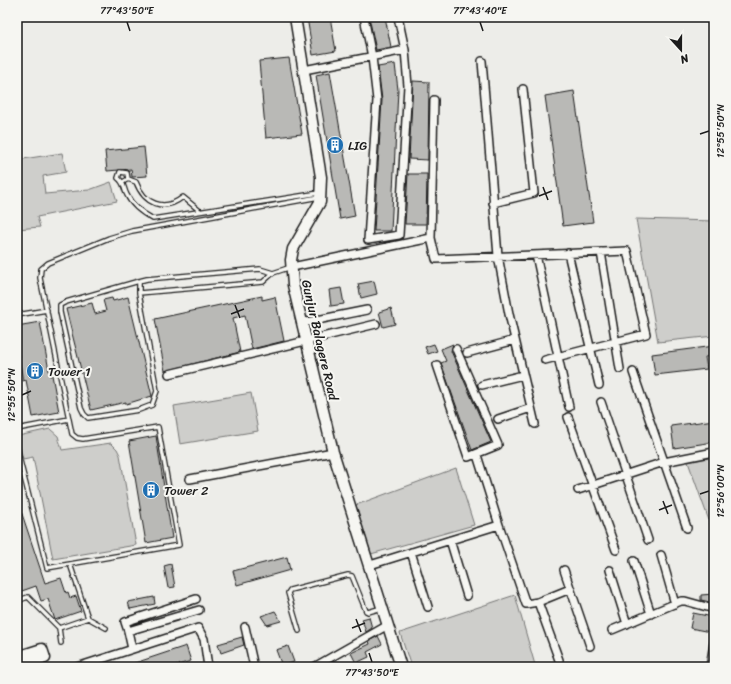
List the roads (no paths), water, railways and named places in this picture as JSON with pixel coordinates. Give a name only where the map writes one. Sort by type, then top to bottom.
[{"type":"street","name":"Gunjur Balagere Road","points":[[295,17],[321,178],[320,202],[293,249],[293,285],[333,452],[370,565],[401,667]]},
{"type":"street","points":[[364,17],[372,57],[377,100],[368,240],[399,235],[408,86],[405,50],[398,17]]},
{"type":"street","points":[[304,70],[405,50]]},
{"type":"street","points":[[482,61],[498,256],[515,340],[535,424]]},
{"type":"street","points":[[494,202],[534,193],[523,89]]},
{"type":"street","points":[[434,100],[431,238],[436,259],[627,251],[646,334],[545,360]]},
{"type":"street","points":[[292,267],[431,238]]},
{"type":"street","points":[[601,252],[620,369]]},
{"type":"street","points":[[568,253],[599,385]]},
{"type":"street","points":[[536,255],[569,406]]},
{"type":"street","points":[[302,323],[367,310]]},
{"type":"street","points":[[169,374],[376,324]]},
{"type":"street","points":[[467,353],[515,340]]},
{"type":"street","points":[[437,365],[468,457],[498,445],[456,349]]},
{"type":"street","points":[[633,372],[687,528]]},
{"type":"street","points":[[482,385],[524,375]]},
{"type":"street","points":[[602,402],[648,540]]},
{"type":"street","points":[[498,419],[531,408]]},
{"type":"street","points":[[568,417],[616,550]]},
{"type":"street","points":[[190,479],[333,452]]},
{"type":"street","points":[[578,490],[664,462],[714,452]]},
{"type":"street","points":[[477,454],[524,601],[528,605],[570,589]]},
{"type":"street","points":[[370,565],[499,525]]},
{"type":"street","points":[[450,540],[467,596]]},
{"type":"street","points":[[411,552],[428,607]]},
{"type":"street","points":[[661,555],[675,604]]},
{"type":"street","points":[[634,561],[651,614]]},
{"type":"street","points":[[564,570],[590,646]]},
{"type":"street","points":[[610,570],[627,624]]},
{"type":"street","points":[[132,649],[125,622],[196,599]]},
{"type":"street","points":[[612,630],[685,601],[714,609]]},
{"type":"street","points":[[538,602],[559,660]]},
{"type":"street","points":[[128,631],[199,610]]},
{"type":"street","points":[[314,667],[388,625]]},
{"type":"street","points":[[245,627],[254,667]]},
{"type":"street","points":[[77,667],[198,628],[204,639],[208,667]]},
{"type":"street","points":[[710,667],[714,643]]},
{"type":"street","points":[[17,657],[44,654],[17,667]]},
{"type":"lane","points":[[128,179],[127,173],[120,172],[118,178],[123,182],[126,193],[132,205],[153,219],[320,195]]},
{"type":"lane","points":[[128,179],[136,182],[143,196],[153,202],[162,205],[171,204],[183,197],[201,211]]},
{"type":"lane","points":[[123,182],[128,179]]},
{"type":"lane","points":[[17,448],[47,568],[179,545],[158,427],[80,439],[72,434],[40,275],[41,269],[48,263],[109,238],[132,231],[320,195]]},
{"type":"lane","points":[[139,293],[263,282],[273,274],[292,267]]},
{"type":"lane","points":[[139,281],[139,293],[157,391],[155,400],[152,405],[139,410],[88,418],[84,414],[82,408],[60,312],[60,305],[139,281],[260,269],[273,274]]},
{"type":"lane","points":[[17,316],[47,310]]},
{"type":"lane","points":[[17,429],[69,419]]},
{"type":"lane","points":[[70,564],[88,618],[106,628]]},
{"type":"lane","points":[[298,631],[288,593],[290,590],[348,575],[352,576],[366,611],[368,612],[383,607]]},
{"type":"lane","points":[[17,601],[28,597],[59,628],[61,643]]},
{"type":"lane","points":[[59,628],[88,618]]},
{"type":"place","name":"LIG","points":[[335,145]]},
{"type":"place","name":"Tower 1","points":[[35,371]]},
{"type":"place","name":"Tower 2","points":[[151,490]]}]
